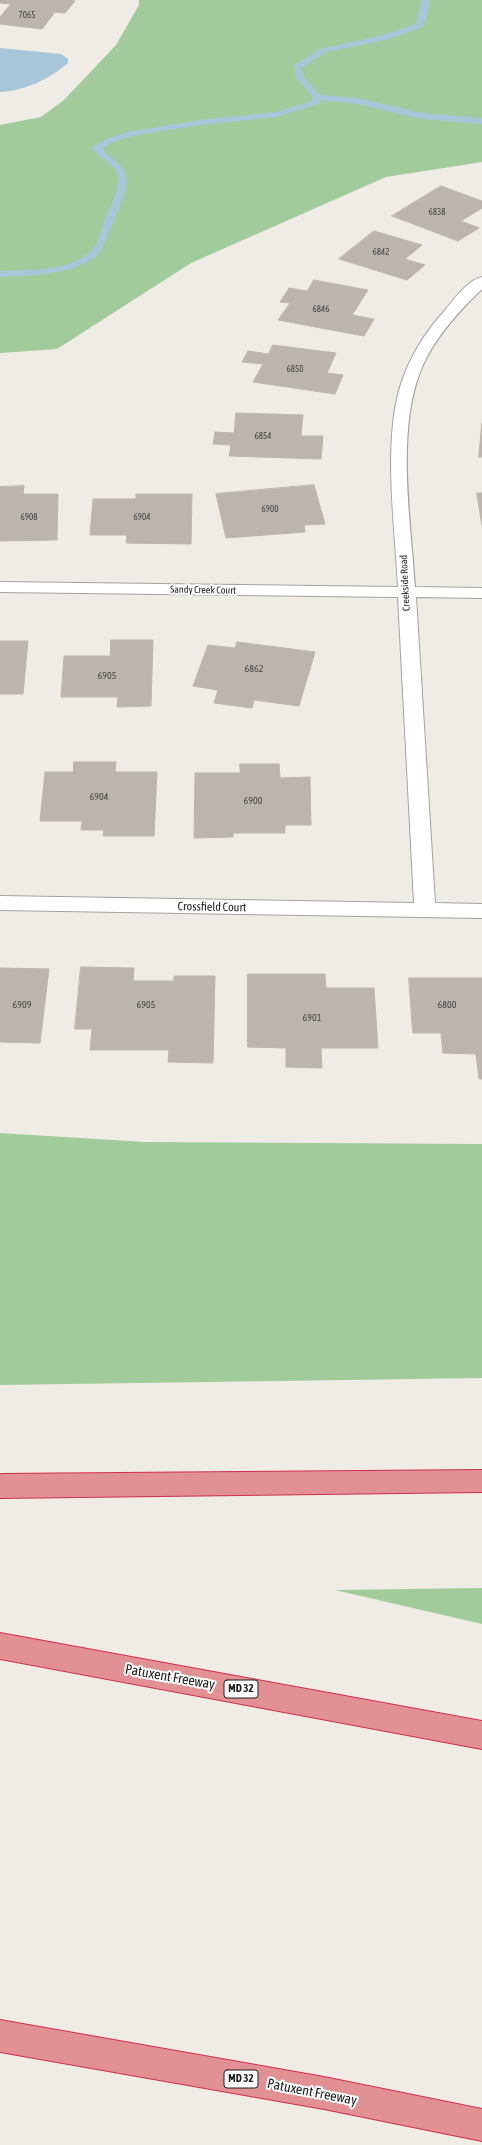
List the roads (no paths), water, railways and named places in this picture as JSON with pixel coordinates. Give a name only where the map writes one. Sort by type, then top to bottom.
[{"type":"highway","points":[[0,1486],[482,1481]]},
{"type":"highway","name":"Patuxent Freeway","points":[[0,1646],[381,1715],[482,1735]]},
{"type":"highway","name":"Patuxent Freeway","points":[[0,2036],[324,2093],[482,2125]]},
{"type":"street","name":"Creekside Road","points":[[424,910],[405,592],[399,457],[402,417],[410,378],[433,334],[467,294],[482,281]]},
{"type":"street","name":"Sandy Creek Court","points":[[0,587],[482,593]]},
{"type":"street","name":"Crossfield Court","points":[[0,903],[482,911]]},
{"type":"water","points":[[0,48],[61,54],[68,59],[68,63],[54,74],[27,87],[18,90],[0,92]]},
{"type":"waterway","points":[[317,97],[300,78],[297,67],[314,54],[340,46],[383,38],[420,25],[425,0]]},
{"type":"waterway","points":[[0,274],[54,270],[68,267],[92,256],[103,240],[109,220],[119,199],[122,188],[122,176],[120,170],[96,148],[104,143],[128,134],[145,131],[200,123],[276,115],[303,108],[316,102],[317,97]]},
{"type":"waterway","points":[[317,97],[357,101],[422,116],[482,121]]}]
